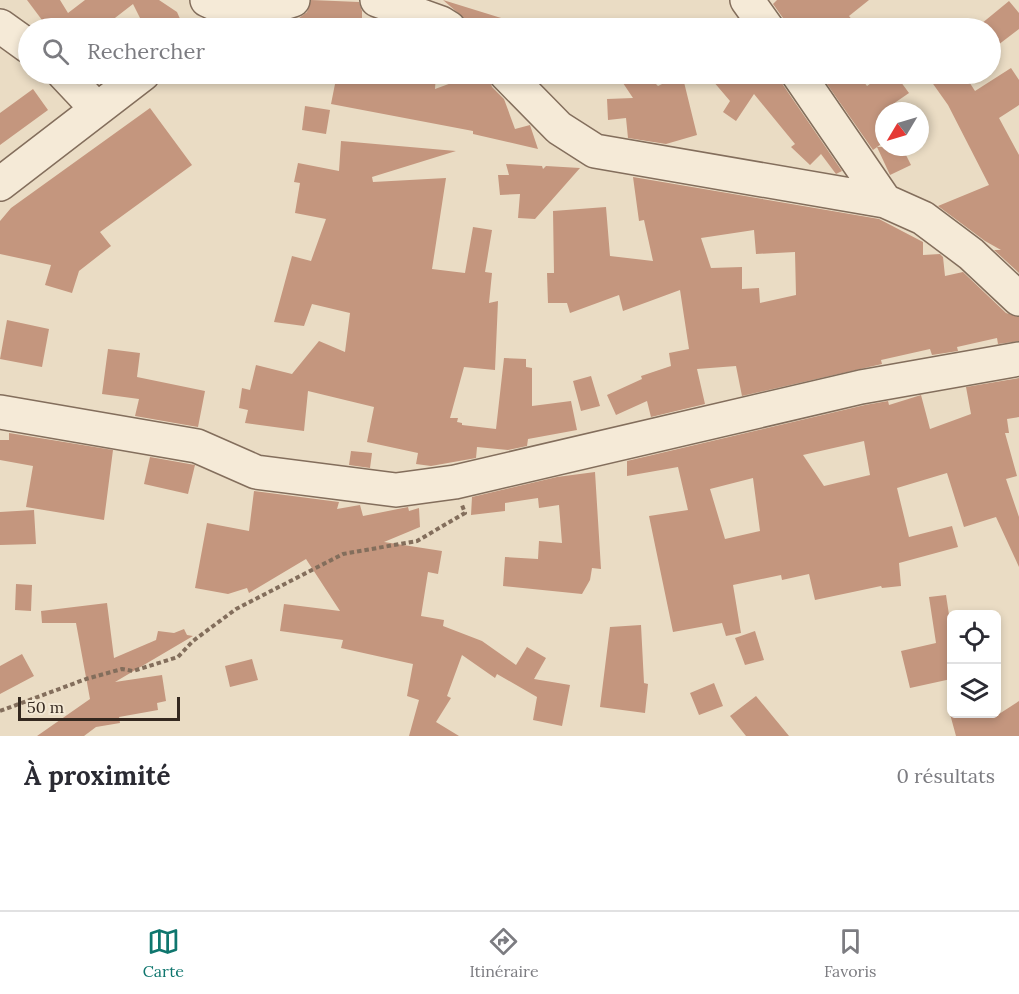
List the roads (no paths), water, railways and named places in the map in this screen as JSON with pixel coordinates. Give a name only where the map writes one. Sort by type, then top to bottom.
[{"type":"street","points":[[207,0],[227,18]]},
{"type":"street","points":[[242,18],[293,0]]},
{"type":"street","points":[[377,0],[427,18]]},
{"type":"street","points":[[747,0],[760,18]]},
{"type":"street","points":[[0,26],[18,39]]},
{"type":"street","points":[[73,84],[97,109]]},
{"type":"street","points":[[0,184],[130,84]]},
{"type":"street","points":[[516,84],[559,128],[595,150],[885,201],[923,218],[971,254],[1019,299]]},
{"type":"street","points":[[805,84],[885,201]]},
{"type":"street","points":[[0,412],[197,446],[256,472],[396,490],[455,482],[861,387],[1019,359]]}]
